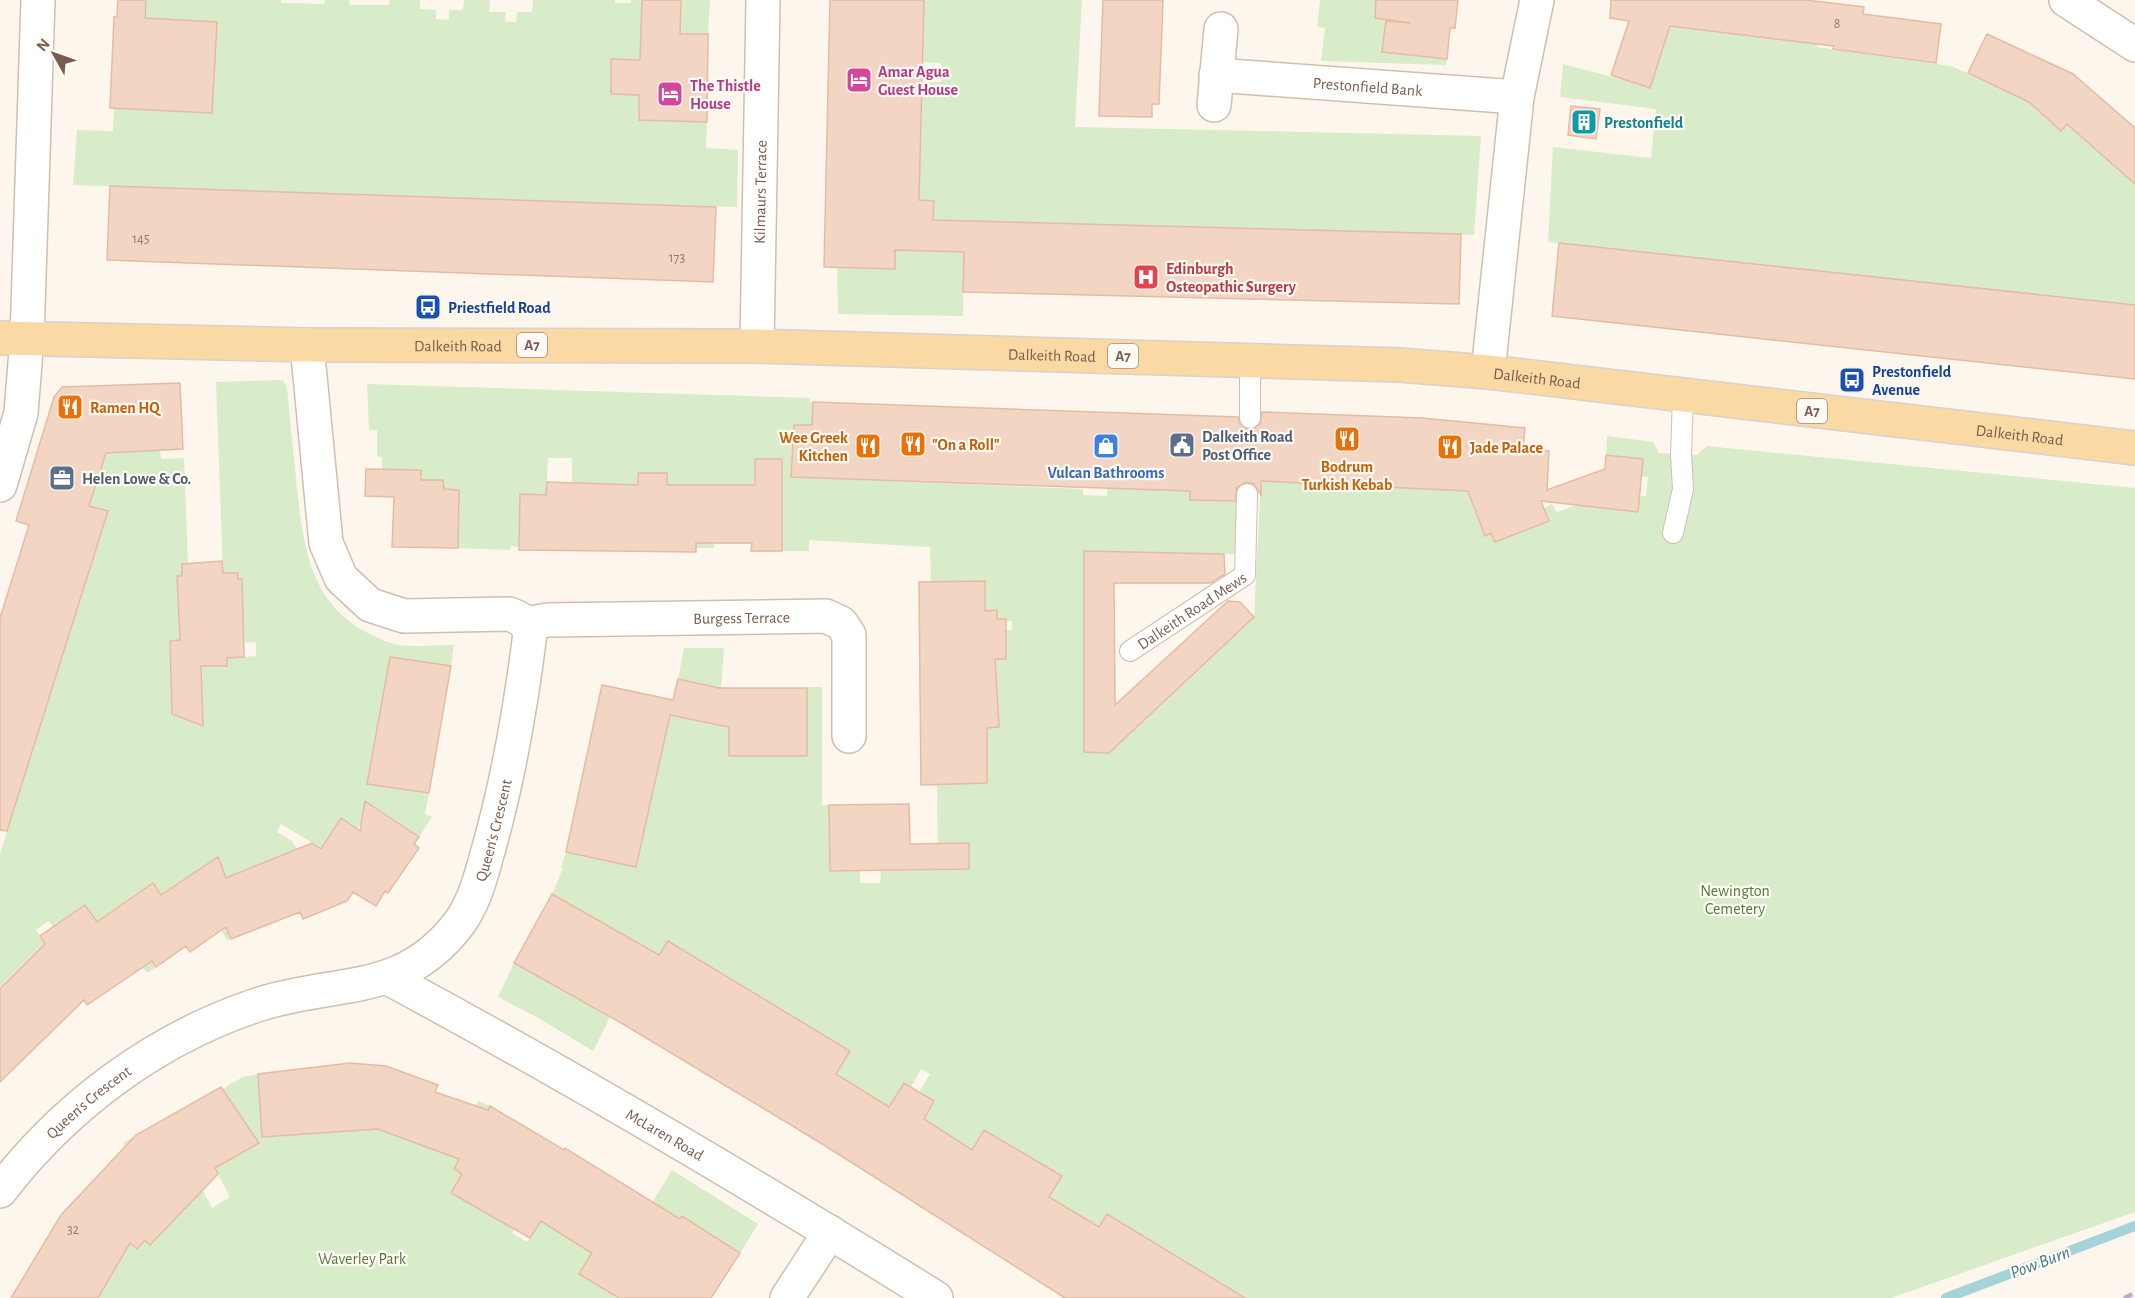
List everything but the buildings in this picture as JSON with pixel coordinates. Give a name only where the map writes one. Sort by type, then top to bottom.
[{"type":"main road","name":"Dalkeith Road","points":[[14,338],[307,345],[757,346],[1399,365],[1488,372],[2135,448]]},
{"type":"street","points":[[0,485],[21,413],[14,338],[39,0]]},
{"type":"street","name":"Kilmaurs Terrace","points":[[757,346],[763,0]]},
{"type":"street","points":[[1488,372],[1517,97],[1537,0]]},
{"type":"street","points":[[2066,0],[2135,45]]},
{"type":"street","name":"Prestonfield Bank","points":[[1221,29],[1215,90],[1517,97]]},
{"type":"street","points":[[307,345],[326,543],[341,578],[370,605],[386,612],[404,616],[509,614],[519,617],[526,624]]},
{"type":"street","name":"Burgess Terrace","points":[[526,624],[548,620],[826,616],[841,623],[849,635],[849,736]]},
{"type":"street","name":"Queen's Crescent","points":[[0,1191],[25,1160],[72,1112],[153,1053],[256,1005],[283,997],[388,978],[415,965],[447,939],[470,905],[497,818],[530,633],[526,624]]},
{"type":"street","name":"McLaren Road","points":[[388,978],[473,1024],[830,1232],[936,1298]]},
{"type":"street","points":[[788,1298],[830,1232]]},
{"type":"lane","points":[[1250,360],[1250,418]]},
{"type":"lane","points":[[1673,533],[1683,489],[1681,455],[1683,396]]},
{"type":"lane","name":"Dalkeith Road Mews","points":[[1130,651],[1245,574],[1247,494]]},
{"type":"green space","points":[[146,0],[281,0],[282,3],[324,4],[325,0],[349,0],[350,5],[389,5],[390,0],[420,0],[420,9],[436,10],[436,19],[449,20],[449,10],[463,10],[464,0],[490,0],[489,12],[506,12],[505,22],[516,22],[517,12],[532,12],[533,0],[615,0],[615,3],[631,3],[631,0],[710,0],[708,34],[641,33],[640,64],[611,59],[611,94],[630,94],[639,90],[639,120],[707,122],[706,148],[738,150],[737,207],[73,185],[77,130],[113,131],[114,109],[212,112],[214,85],[198,83],[215,50],[216,22],[117,17],[117,7],[145,9]]},
{"type":"green space","points":[[924,0],[1082,0],[1075,127],[1481,136],[1474,235],[965,222],[963,316],[838,314],[837,267],[895,268],[895,250],[933,250],[934,201],[896,200],[886,81],[941,82],[941,63],[922,62]]},
{"type":"green space","points":[[1320,0],[1413,0],[1411,23],[1386,22],[1382,52],[1447,59],[1446,65],[1321,61],[1325,28],[1317,27]]},
{"type":"green space","points":[[1678,0],[1716,32],[1800,42],[1806,0],[1824,3],[1817,47],[1951,66],[2045,109],[2067,124],[2135,184],[2135,305],[1548,242],[1553,147],[1651,158],[1656,109],[1560,97],[1563,64],[1650,87]]},
{"type":"green space","points":[[283,380],[287,388],[304,540],[319,584],[331,603],[347,619],[367,633],[394,644],[454,645],[451,666],[390,657],[383,696],[403,751],[373,746],[368,776],[398,788],[429,793],[425,814],[432,817],[419,837],[373,805],[357,829],[341,818],[321,848],[281,824],[277,832],[292,841],[314,877],[341,903],[338,905],[308,876],[298,880],[287,853],[226,878],[205,876],[231,939],[227,940],[221,931],[214,936],[179,884],[131,928],[156,967],[147,973],[143,968],[133,975],[98,924],[53,927],[49,921],[36,930],[53,955],[31,958],[0,988],[0,854],[108,512],[89,506],[106,453],[160,450],[161,459],[184,458],[188,563],[182,564],[182,576],[177,577],[180,640],[170,641],[172,714],[203,726],[202,695],[182,695],[198,666],[227,666],[227,658],[256,656],[256,642],[241,643],[238,573],[223,573],[216,382]]},
{"type":"green space","name":"Newington Cemetery","points":[[367,384],[810,398],[810,402],[813,402],[812,425],[794,425],[792,456],[811,478],[1083,489],[1083,495],[1107,496],[1107,488],[1190,491],[1190,500],[1203,501],[1204,493],[1228,493],[1228,502],[1237,502],[1237,554],[1088,552],[1084,557],[1084,752],[1109,753],[1254,617],[1261,481],[1418,487],[1520,495],[1520,501],[1477,516],[1484,535],[1491,533],[1495,542],[1549,521],[1544,508],[1552,504],[1557,512],[1576,505],[1638,511],[1639,496],[1646,496],[1648,477],[1641,476],[1643,459],[1606,455],[1607,436],[1653,442],[1659,453],[1697,455],[1707,446],[2135,488],[2135,1212],[1891,1298],[1206,1298],[1202,1272],[1107,1214],[1093,1236],[1075,1212],[1049,1197],[1062,1176],[984,1130],[972,1150],[962,1144],[922,1209],[918,1206],[924,1119],[934,1101],[919,1092],[930,1074],[921,1069],[911,1087],[904,1083],[894,1099],[893,1110],[858,1089],[824,1145],[816,1141],[834,1110],[820,1102],[850,1051],[721,1057],[710,1078],[700,1072],[750,991],[726,975],[714,994],[689,954],[668,941],[618,1020],[619,963],[633,940],[552,894],[563,868],[561,867],[566,852],[636,867],[656,779],[605,768],[608,753],[659,764],[670,715],[701,721],[708,686],[678,679],[684,648],[724,648],[721,687],[729,687],[729,756],[806,756],[807,687],[822,687],[822,805],[829,805],[830,871],[860,871],[860,883],[880,883],[881,871],[938,870],[937,784],[987,783],[986,728],[998,727],[998,718],[923,660],[1006,659],[1006,630],[1012,630],[1012,621],[997,621],[996,611],[985,611],[931,582],[930,547],[809,540],[809,551],[782,551],[782,459],[755,485],[719,485],[720,543],[714,543],[714,548],[696,548],[696,491],[667,491],[667,473],[638,473],[638,549],[589,484],[572,483],[572,458],[548,458],[546,495],[521,494],[519,547],[511,546],[510,550],[458,548],[459,490],[444,489],[443,480],[421,480],[420,470],[382,472],[382,457],[377,456],[377,430],[369,430]]},
{"type":"green space","points":[[514,963],[610,1017],[593,1051],[498,997]]},
{"type":"green space","name":"Waverley Park","points":[[258,1074],[260,1106],[270,1137],[367,1130],[366,1101],[387,1132],[445,1153],[478,1101],[490,1106],[454,1169],[462,1174],[451,1193],[479,1209],[514,1203],[550,1142],[564,1150],[512,1233],[527,1242],[541,1221],[592,1253],[647,1199],[653,1201],[672,1170],[758,1224],[740,1253],[682,1216],[629,1298],[98,1298],[104,1218],[136,1249],[145,1240],[150,1245],[162,1233],[123,1143],[145,1130],[196,1178],[212,1208],[230,1197],[215,1168],[254,1145],[222,1089],[243,1077]]},
{"type":"waterway","name":"Pow Burn","points":[[1946,1298],[2135,1226]]},
{"type":"railway","points":[[2124,1298],[2135,1293]]},
{"type":"place","name":"Amar Agua Guest House","points":[[859,80]]},
{"type":"place","name":"The Thistle House","points":[[670,94]]},
{"type":"place","name":"Prestonfield","points":[[1584,122]]},
{"type":"place","name":"Edinburgh Osteopathic Surgery","points":[[1146,277]]},
{"type":"place","name":"Priestfield Road","points":[[428,307]]},
{"type":"place","name":"Prestonfield Avenue","points":[[1852,380]]},
{"type":"place","name":"Ramen HQ","points":[[70,407]]},
{"type":"place","name":"Bodrum Turkish Kebab","points":[[1347,439]]},
{"type":"place","name":"\"On a Roll\"","points":[[913,444]]},
{"type":"place","name":"Dalkeith Road Post Office","points":[[1182,445]]},
{"type":"place","name":"Wee Greek Kitchen","points":[[868,446]]},
{"type":"place","name":"Vulcan Bathrooms","points":[[1106,446]]},
{"type":"place","name":"Jade Palace","points":[[1450,447]]},
{"type":"place","name":"Helen Lowe & Co.","points":[[62,478]]}]
